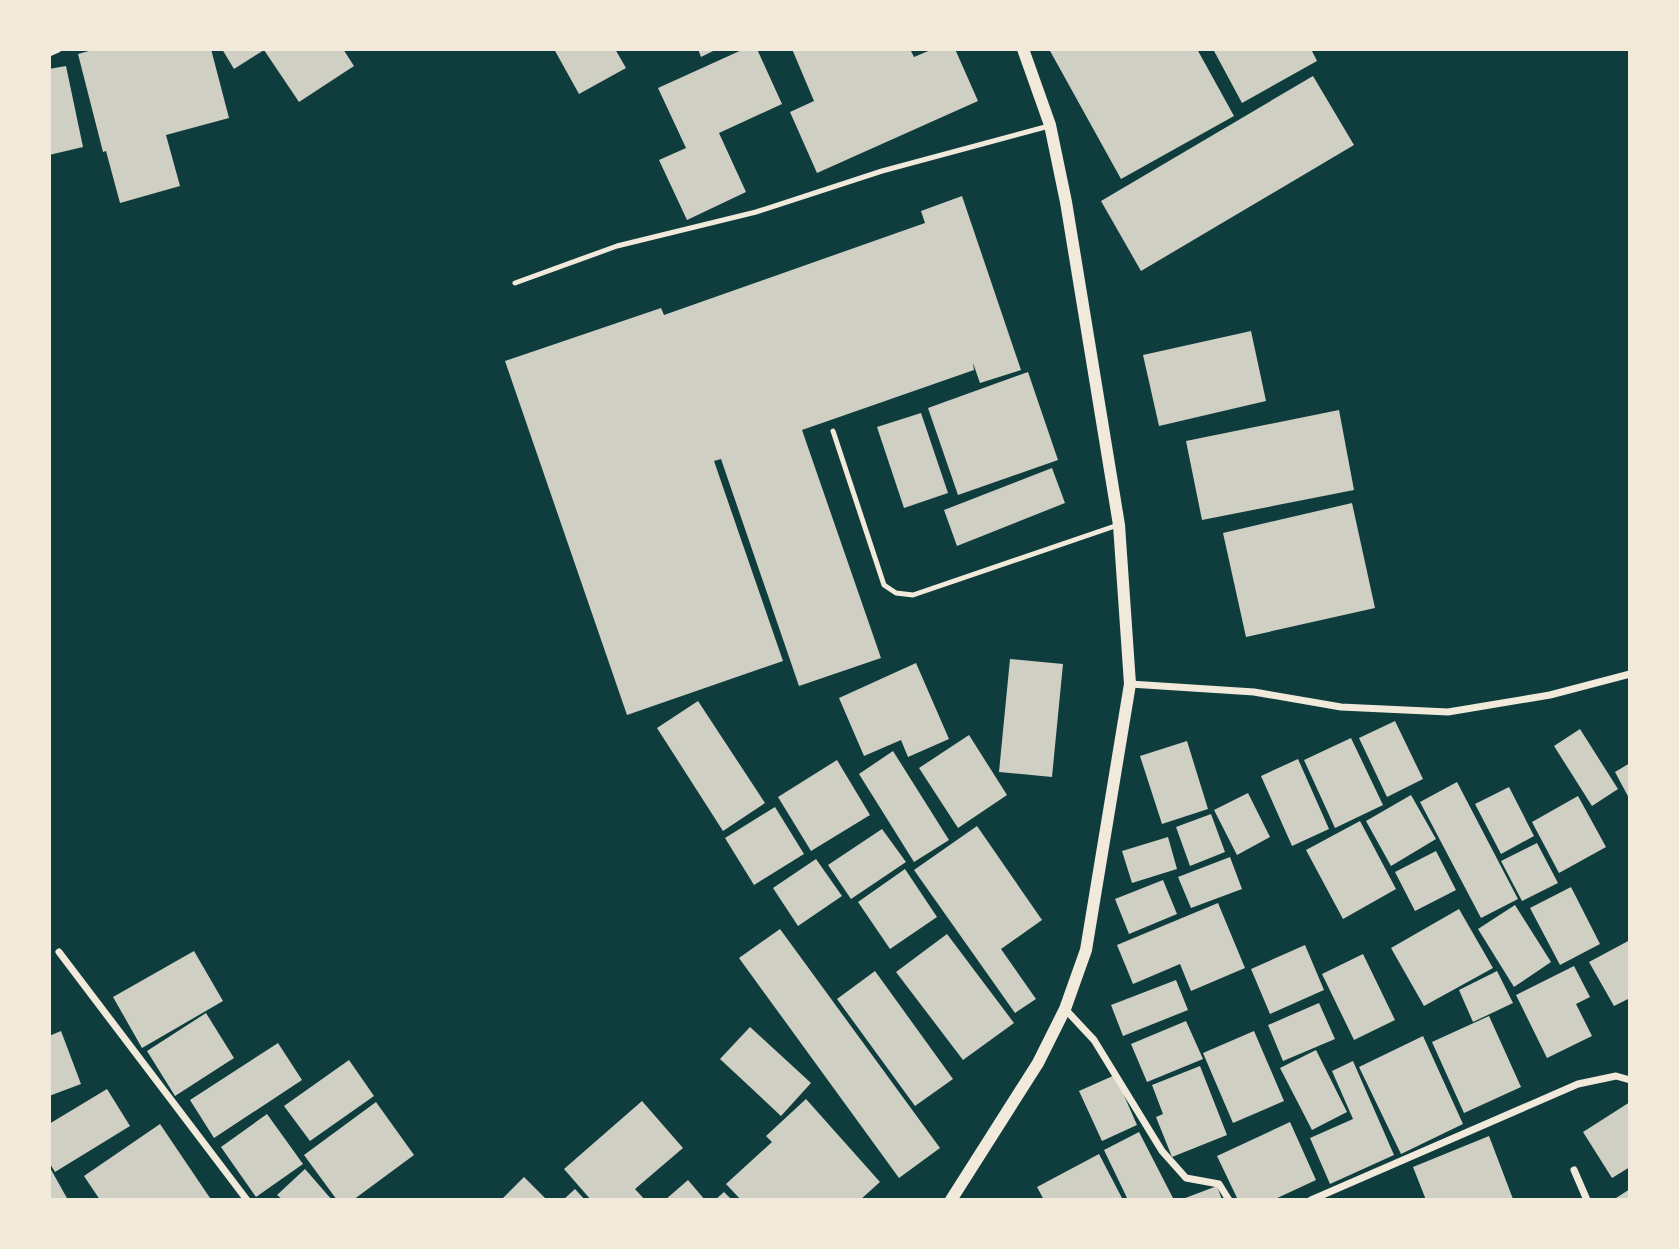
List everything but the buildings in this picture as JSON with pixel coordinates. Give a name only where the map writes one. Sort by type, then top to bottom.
[{"type":"street","points":[[49,52],[58,49]]},
{"type":"street","points":[[951,1200],[1038,1063],[1065,1009],[1086,950],[1130,684],[1119,524],[1066,202],[1050,125],[1023,49]]},
{"type":"street","points":[[1130,684],[1254,692],[1341,707],[1448,712],[1549,695],[1630,674]]},
{"type":"street","points":[[60,952],[247,1200]]},
{"type":"street","points":[[1065,1009],[1094,1040],[1162,1150],[1186,1178],[1219,1184],[1229,1200]]},
{"type":"street","points":[[1311,1200],[1578,1084],[1616,1076],[1630,1080]]},
{"type":"street","points":[[1574,1170],[1587,1200]]},
{"type":"lane","points":[[515,283],[617,246],[756,212],[882,171],[1050,125]]},
{"type":"lane","points":[[833,430],[884,584],[896,593],[913,595],[1119,524]]}]
